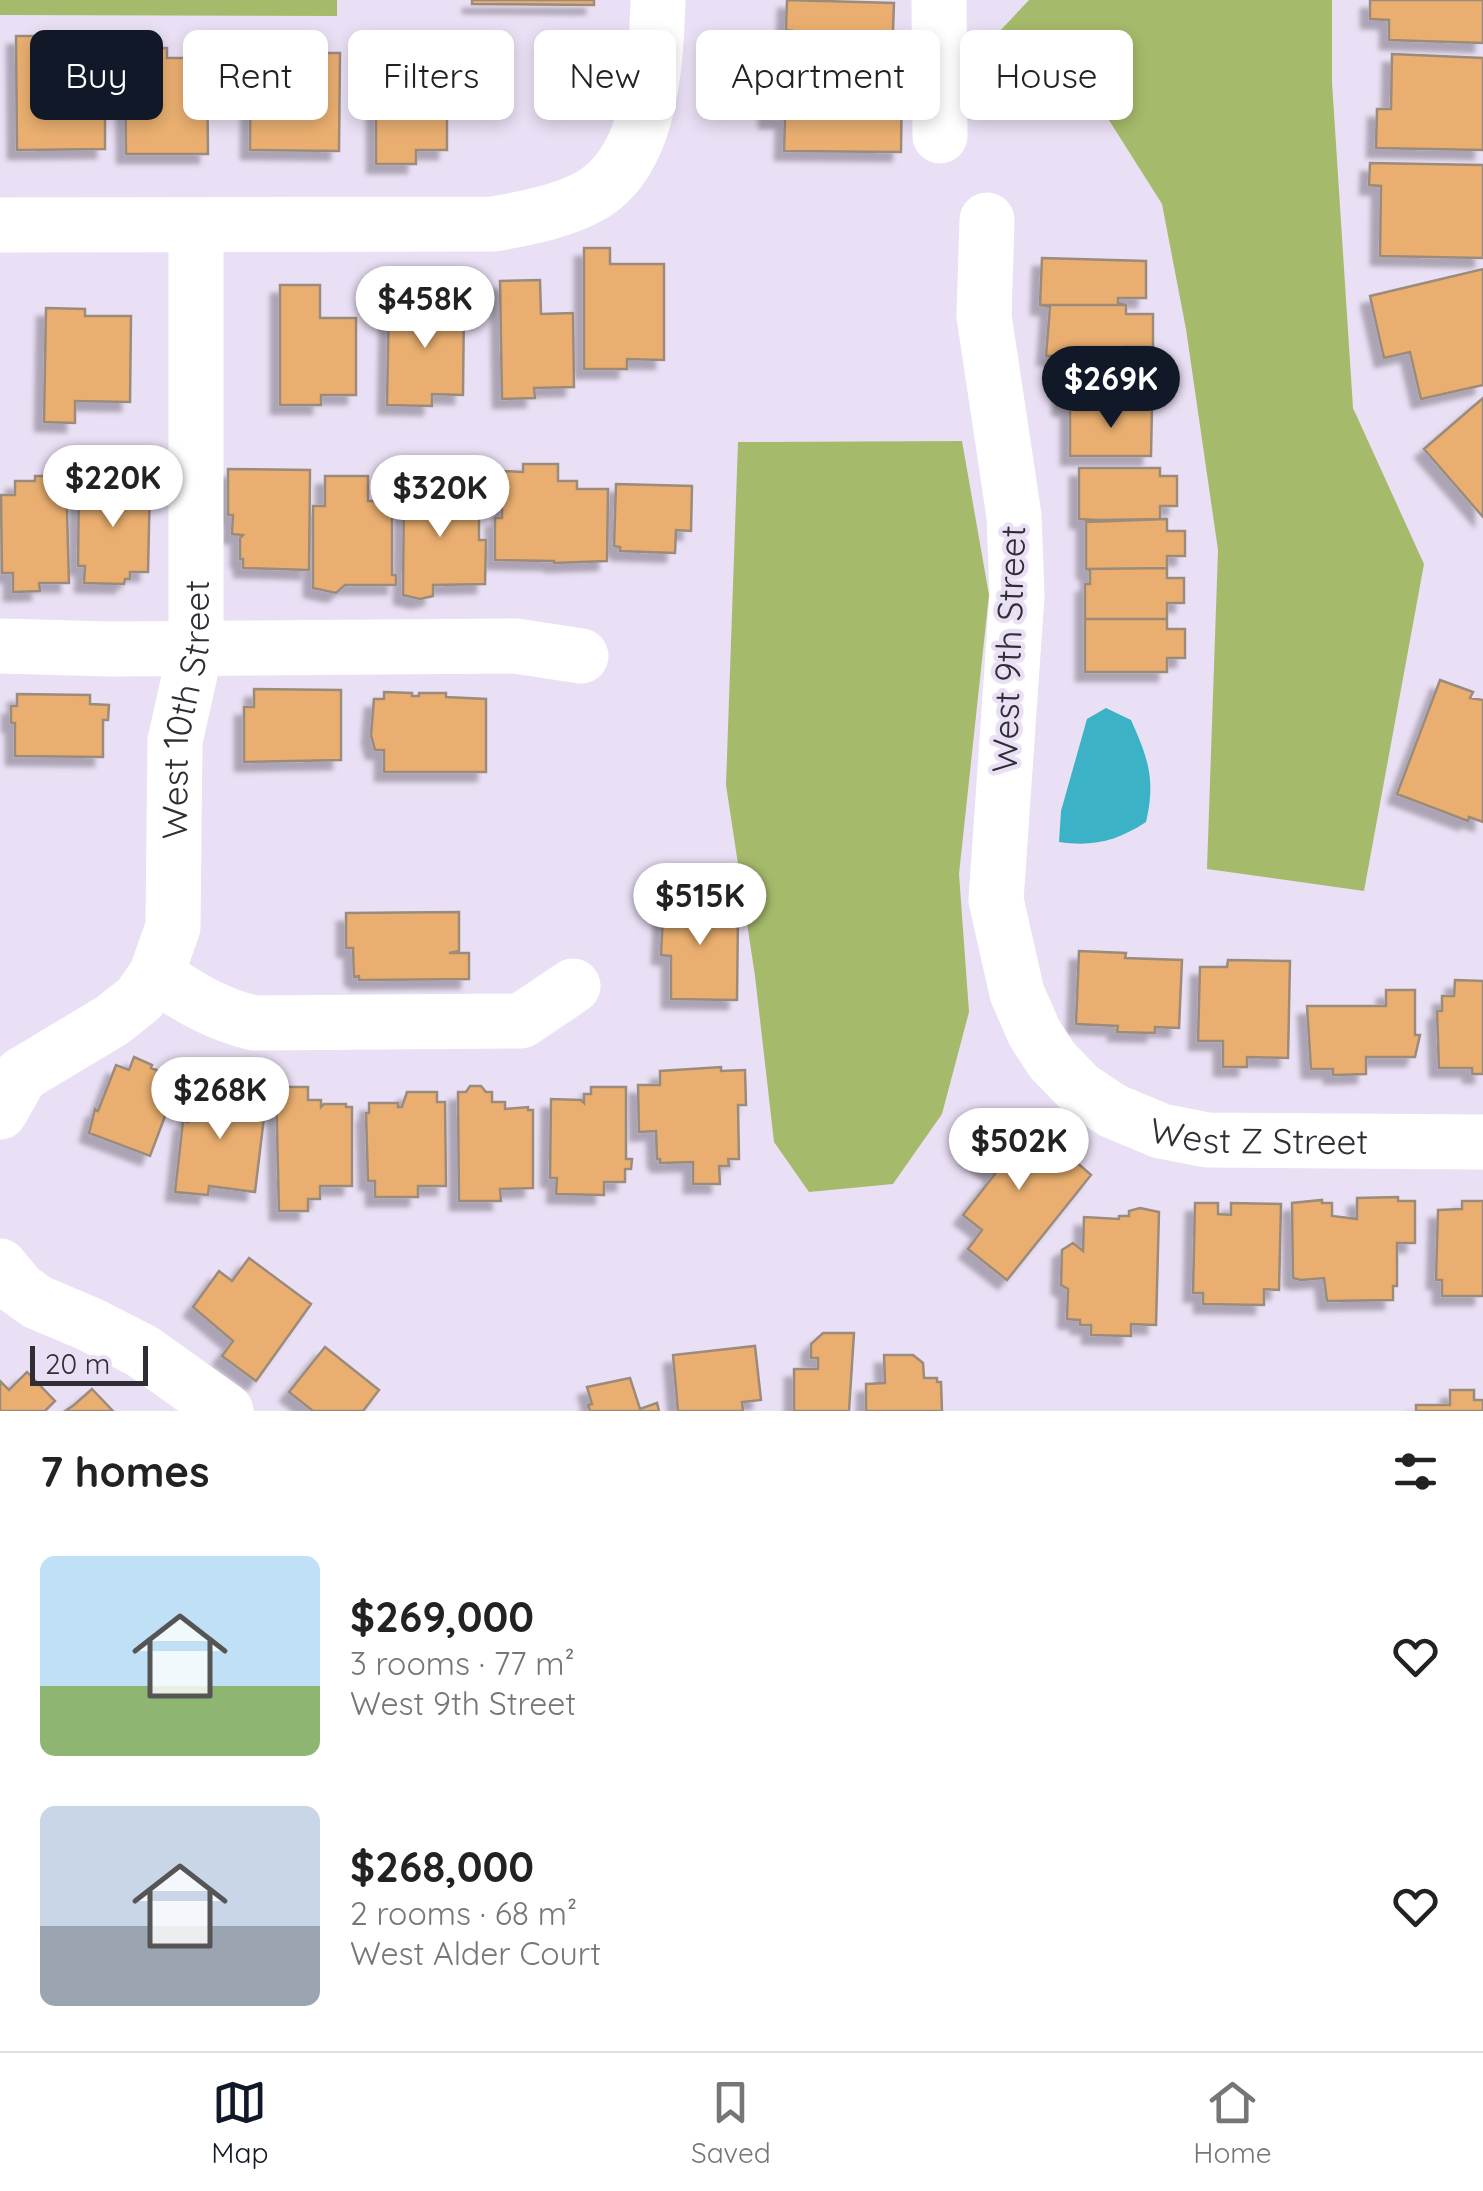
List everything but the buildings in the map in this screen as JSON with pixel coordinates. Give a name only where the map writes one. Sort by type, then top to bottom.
[{"type":"street","points":[[0,224],[494,224],[545,214],[592,195],[628,159],[644,121],[656,57],[658,0]]},
{"type":"street","points":[[939,0],[940,136]]},
{"type":"street","name":"West 9th Street","points":[[987,220],[984,316],[1014,516],[1017,595],[996,900]]},
{"type":"street","name":"West 10th Street","points":[[7,1083],[111,1021],[139,998],[156,974],[173,926],[176,741],[196,647],[196,226]]},
{"type":"street","points":[[0,646],[516,646],[581,656]]},
{"type":"street","name":"West Z Street","points":[[996,900],[1017,993],[1034,1032],[1052,1060],[1080,1088],[1113,1111],[1160,1131],[1208,1140],[1483,1142]]},
{"type":"street","points":[[156,974],[224,1016],[254,1023],[521,1021],[573,986]]},
{"type":"street","points":[[0,1266],[20,1290],[37,1302],[142,1351],[226,1411]]},
{"type":"green space","points":[[0,0],[337,0],[337,16],[0,15]]},
{"type":"green space","points":[[1029,0],[1332,0],[1332,82],[1353,408],[1424,564],[1364,891],[1207,869],[1218,550],[1186,329],[1162,204],[1109,120],[1133,120],[1133,30],[1001,30]]},
{"type":"green space","points":[[962,441],[989,595],[959,874],[969,1012],[942,1114],[893,1184],[809,1192],[774,1142],[755,976],[726,785],[738,442]]},
{"type":"water","points":[[1106,708],[1131,720],[1142,746],[1150,781],[1146,822],[1104,841],[1059,842],[1061,811],[1087,719]]}]
